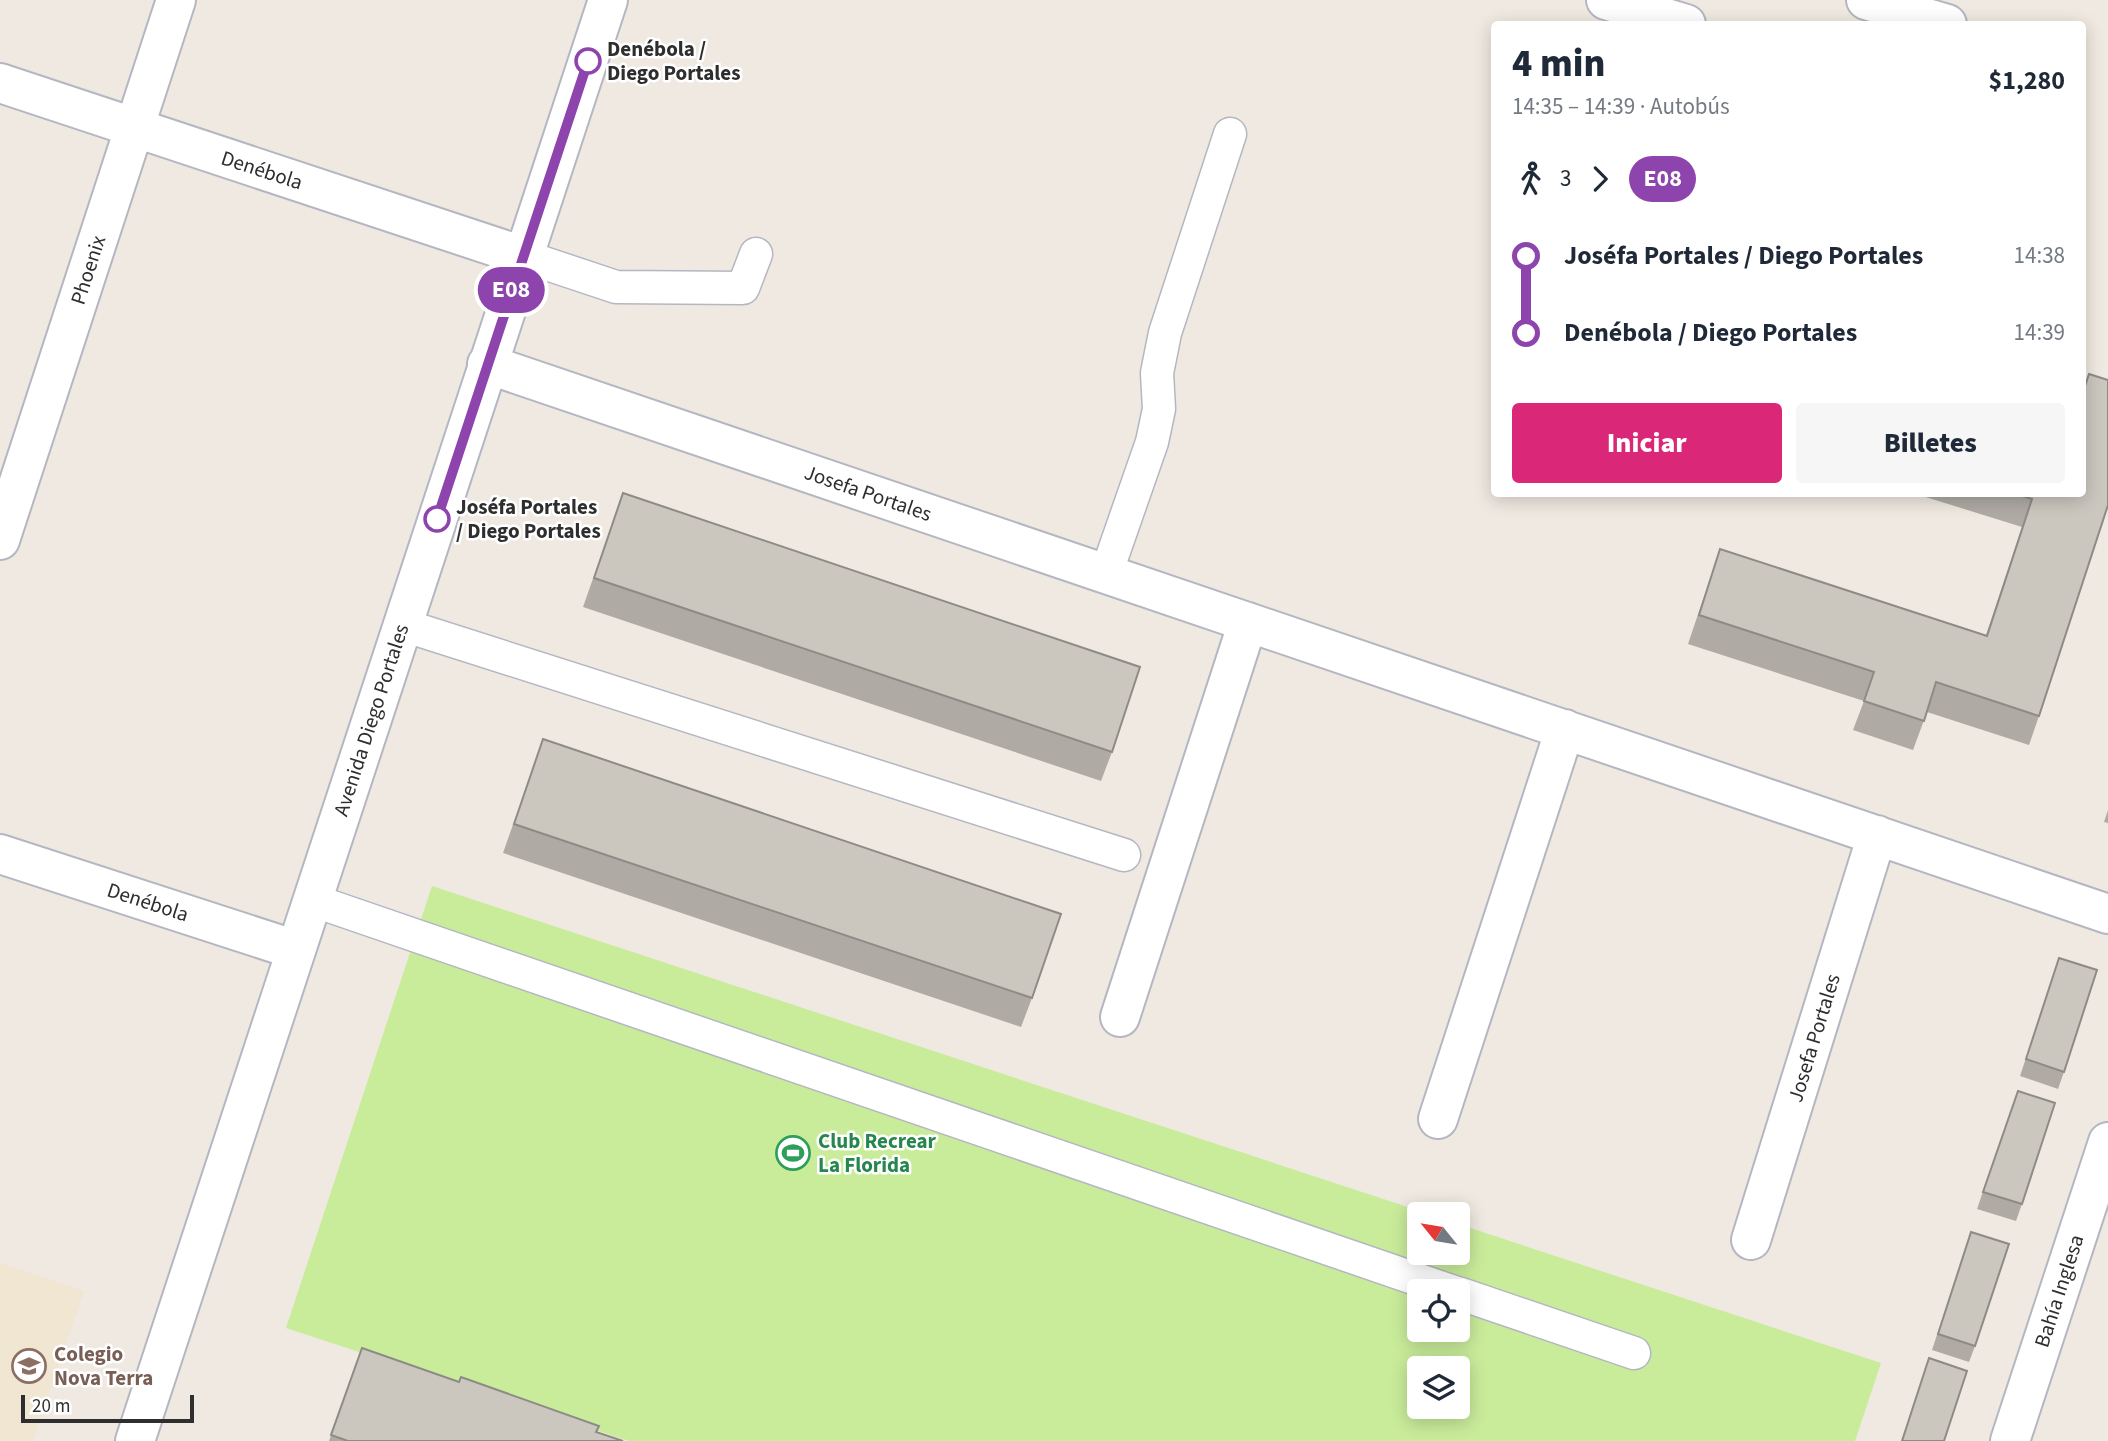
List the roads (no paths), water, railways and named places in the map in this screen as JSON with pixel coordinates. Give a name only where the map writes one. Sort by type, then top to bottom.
[{"type":"street","name":"Phoenix","points":[[0,540],[176,0]]},
{"type":"street","name":"Avenida Diego Portales","points":[[135,1441],[608,0]]},
{"type":"street","points":[[1606,0],[1676,21]]},
{"type":"street","points":[[1866,0],[1937,21]]},
{"type":"street","name":"Denébola","points":[[0,83],[523,256]]},
{"type":"street","name":"Josefa Portales","points":[[487,364],[2108,914]]},
{"type":"street","points":[[1120,1017],[1248,622]]},
{"type":"street","points":[[1438,1119],[1565,729]]},
{"type":"street","name":"Josefa Portales","points":[[1751,1240],[1877,835]]},
{"type":"street","name":"Denébola","points":[[0,854],[296,950]]},
{"type":"street","name":"Bahía Inglesa","points":[[2010,1441],[2100,1196],[2108,1142]]},
{"type":"lane","points":[[1106,574],[1152,442],[1159,409],[1157,373],[1165,333],[1230,134]]},
{"type":"lane","points":[[523,256],[616,286],[743,288],[756,254]]},
{"type":"lane","points":[[403,625],[1124,856]]},
{"type":"lane","points":[[312,900],[1418,1279]]},
{"type":"lane","points":[[1470,1297],[1634,1353]]},
{"type":"place","name":"Denébola / Diego Portales","points":[[588,61]]},
{"type":"place","name":"Joséfa Portales / Diego Portales","points":[[437,519]]},
{"type":"place","name":"Club Recrear La Florida","points":[[793,1153]]},
{"type":"place","name":"Colegio Nova Terra","points":[[29,1366]]}]
